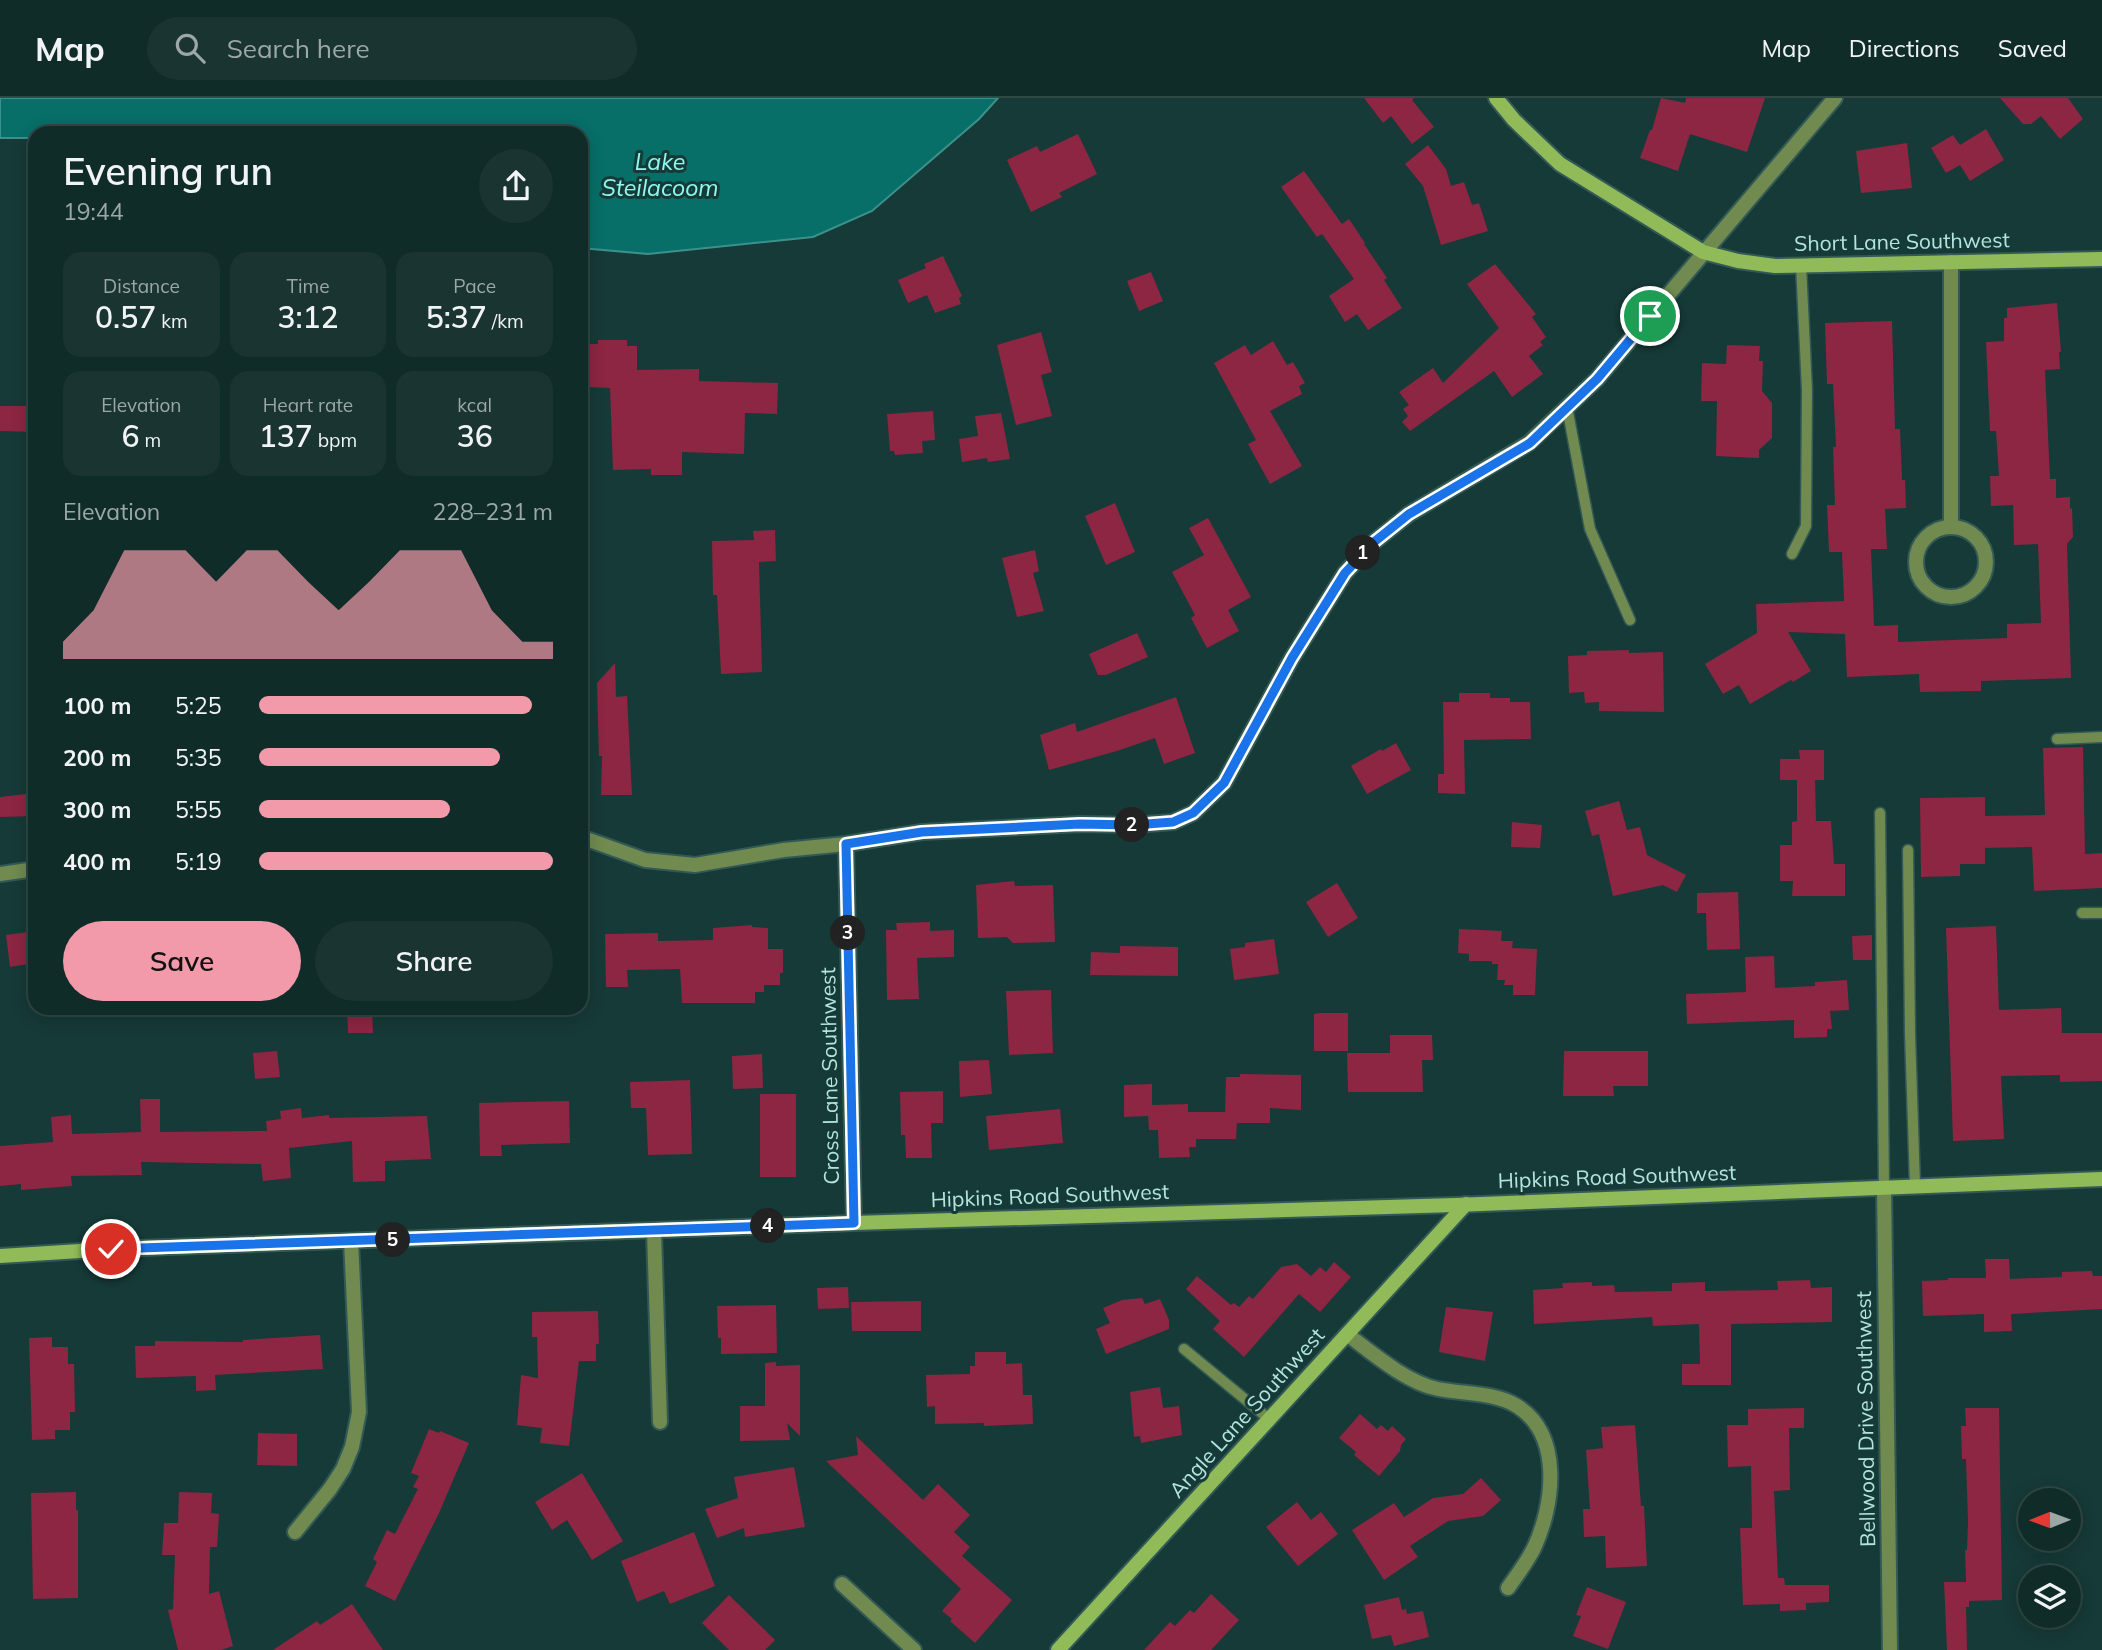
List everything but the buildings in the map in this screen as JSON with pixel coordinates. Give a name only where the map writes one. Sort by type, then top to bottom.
[{"type":"street","name":"Short Lane Southwest","points":[[1496,98],[1514,120],[1560,164],[1703,253],[1775,266],[2102,259]]},
{"type":"street","points":[[588,840],[645,860],[695,865],[922,832],[1080,824],[1134,825],[1173,822],[1193,813],[1224,783],[1292,658],[1345,573],[1374,542],[1409,514],[1530,443],[1597,379],[1835,98]]},
{"type":"street","points":[[1951,262],[1951,527]]},
{"type":"street","points":[[1951,527],[1962,528],[1979,541],[1985,551],[1986,562],[1985,573],[1980,582],[1962,596],[1952,597],[1931,591],[1918,573],[1916,562],[1923,542],[1940,529],[1951,527]]},
{"type":"street","name":"Cross Lane Southwest","points":[[846,844],[854,1223]]},
{"type":"street","points":[[0,874],[28,870]]},
{"type":"street","name":"Hipkins Road Southwest","points":[[0,1256],[111,1249],[1466,1205],[2102,1179]]},
{"type":"street","name":"Bellwood Drive Southwest","points":[[1884,1187],[1890,1650]]},
{"type":"street","name":"Angle Lane Southwest","points":[[1058,1650],[1466,1205]]},
{"type":"street","points":[[653,1231],[660,1422]]},
{"type":"street","points":[[295,1532],[343,1469],[352,1447],[359,1412],[351,1241]]},
{"type":"street","points":[[1347,1334],[1380,1359],[1435,1389],[1477,1395],[1516,1405],[1543,1435],[1551,1465],[1550,1488],[1535,1544],[1508,1588]]},
{"type":"street","points":[[842,1584],[914,1650]]},
{"type":"lane","points":[[1792,554],[1806,526],[1807,390],[1801,265]]},
{"type":"lane","points":[[1567,407],[1590,529],[1630,620]]},
{"type":"lane","points":[[2057,739],[2102,737]]},
{"type":"lane","points":[[1880,813],[1884,1187]]},
{"type":"lane","points":[[1908,850],[1915,1185]]},
{"type":"lane","points":[[2082,913],[2102,913]]},
{"type":"lane","points":[[1184,1349],[1269,1419]]},
{"type":"water","name":"Lake Steilacoom","points":[[0,98],[998,98],[979,119],[872,211],[813,237],[648,254],[588,249],[588,126],[28,126],[28,138],[0,138]]},
{"type":"route","points":[[111,1249],[854,1223],[846,844],[922,832],[1173,822],[1193,813],[1224,783],[1292,658],[1345,573],[1374,542],[1409,514],[1530,443],[1597,379],[1650,316]]}]
